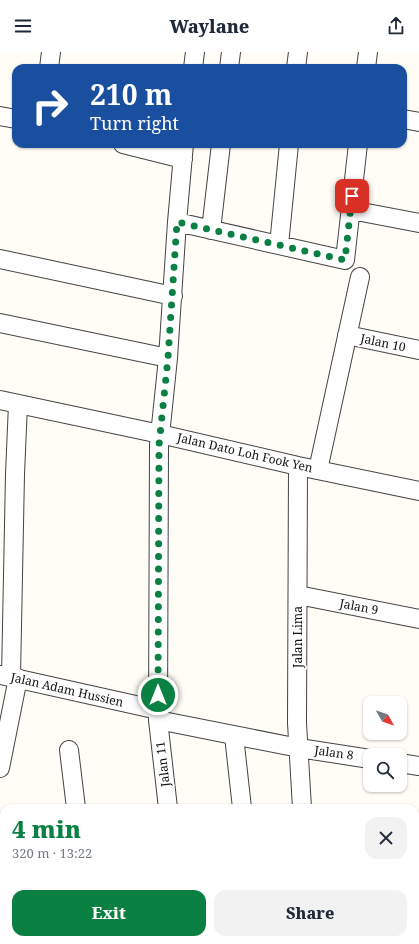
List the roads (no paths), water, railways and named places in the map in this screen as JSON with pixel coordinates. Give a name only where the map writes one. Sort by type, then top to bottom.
[{"type":"street","points":[[50,64],[51,52]]},
{"type":"street","points":[[194,64],[195,52]]},
{"type":"street","points":[[230,64],[231,52]]},
{"type":"street","points":[[296,64],[298,52]]},
{"type":"street","points":[[366,64],[368,52]]},
{"type":"street","points":[[0,116],[12,118]]},
{"type":"street","points":[[407,120],[419,122]]},
{"type":"street","points":[[158,148],[184,151]]},
{"type":"street","points":[[211,230],[221,148]]},
{"type":"street","points":[[279,245],[289,148]]},
{"type":"street","points":[[177,222],[345,260],[358,148]]},
{"type":"street","name":"Jalan 11","points":[[168,804],[158,715],[159,445],[168,358],[177,222],[184,151]]},
{"type":"street","points":[[351,210],[419,223]]},
{"type":"street","points":[[0,259],[173,296]]},
{"type":"street","points":[[318,470],[360,276]]},
{"type":"street","points":[[0,323],[168,358]]},
{"type":"street","name":"Jalan 10","points":[[347,335],[419,350]]},
{"type":"street","name":"Jalan Dato Loh Fook Yen","points":[[0,400],[160,434],[298,466],[419,491]]},
{"type":"street","points":[[0,768],[10,677],[7,472],[18,404]]},
{"type":"street","name":"Jalan Lima","points":[[298,466],[297,723],[302,804]]},
{"type":"street","name":"Jalan 9","points":[[298,595],[419,619]]},
{"type":"street","name":"Jalan Adam Hussien","points":[[10,677],[234,736]]},
{"type":"street","points":[[234,736],[242,804]]},
{"type":"street","name":"Jalan 8","points":[[234,736],[363,758]]},
{"type":"street","points":[[69,750],[76,804]]},
{"type":"street","points":[[407,764],[419,766]]},
{"type":"street","points":[[66,804],[72,773]]}]
